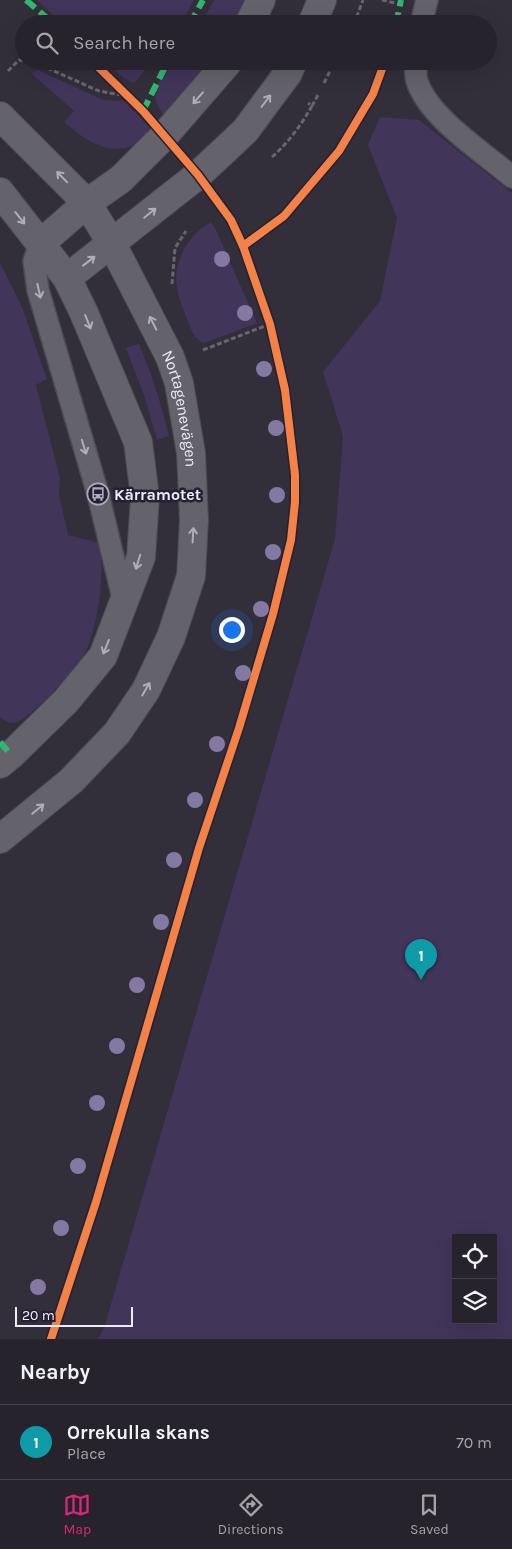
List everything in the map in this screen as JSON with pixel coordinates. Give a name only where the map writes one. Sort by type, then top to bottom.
[{"type":"street","points":[[254,15],[261,0]]},
{"type":"street","points":[[316,15],[322,0]]},
{"type":"street","points":[[40,244],[88,203],[122,178],[164,136],[221,70]]},
{"type":"street","points":[[67,278],[198,175],[245,131],[289,70]]},
{"type":"street","name":"Nortagenevägen","points":[[0,116],[88,203],[112,244],[170,357],[179,383],[191,453],[194,520],[191,576],[171,637],[146,690],[117,733],[71,781],[0,840]]},
{"type":"street","points":[[0,192],[67,278],[84,313],[138,442],[145,497],[141,556],[102,656],[66,701],[0,764]]},
{"type":"lane","points":[[423,15],[427,0]]},
{"type":"lane","points":[[416,70],[416,79],[425,99],[438,116],[512,176]]},
{"type":"lane","points":[[40,244],[34,261],[38,290],[98,494],[124,602]]},
{"type":"path","points":[[357,15],[363,0]]},
{"type":"path","points":[[8,71],[15,64]]},
{"type":"path","points":[[52,70],[99,91],[127,96]]},
{"type":"path","points":[[172,292],[175,248],[191,225]]},
{"type":"path","points":[[196,353],[270,324]]},
{"type":"shaded area","points":[[37,0],[194,0],[185,15],[53,15]]},
{"type":"shaded area","points":[[214,0],[251,0],[243,15],[206,15]]},
{"type":"shaded area","points":[[38,70],[103,100],[124,101],[156,134],[130,147],[118,149],[97,145],[64,122],[74,111],[32,74]]},
{"type":"shaded area","points":[[115,70],[145,70],[134,83],[125,79]]},
{"type":"shaded area","points":[[169,70],[208,70],[168,120],[161,111],[155,96],[159,82]]},
{"type":"shaded area","points":[[380,117],[419,120],[512,193],[512,1339],[98,1339],[104,1328],[335,539],[343,436],[323,372],[380,301],[397,218],[368,145]]},
{"type":"shaded area","points":[[211,222],[257,323],[204,343],[196,337],[191,329],[179,296],[176,278],[180,259],[189,241]]},
{"type":"shaded area","points":[[0,263],[22,307],[47,379],[36,385],[60,479],[59,495],[68,535],[98,543],[101,553],[101,582],[97,615],[85,653],[63,681],[41,704],[21,720],[14,723],[0,717]]},
{"type":"shaded area","points":[[139,344],[156,389],[169,436],[157,440],[144,395],[126,348]]},
{"type":"marked path","points":[[26,0],[44,15]]},
{"type":"marked path","points":[[195,15],[203,0]]},
{"type":"marked path","points":[[398,15],[401,0]]},
{"type":"marked path","points":[[143,111],[164,70]]},
{"type":"marked path","points":[[0,742],[11,755]]},
{"type":"cycle path","points":[[51,1339],[96,1202],[199,848],[239,728],[273,614],[291,540],[295,502],[295,475],[285,390],[270,324],[243,246],[231,220],[198,175],[143,111],[101,70]]},
{"type":"cycle path","points":[[243,246],[284,216],[339,151],[373,94],[382,70]]},
{"type":"place","name":"Kärramotet","points":[[98,494]]},
{"type":"place","name":"Orrekulla skans","points":[[421,980]]}]
